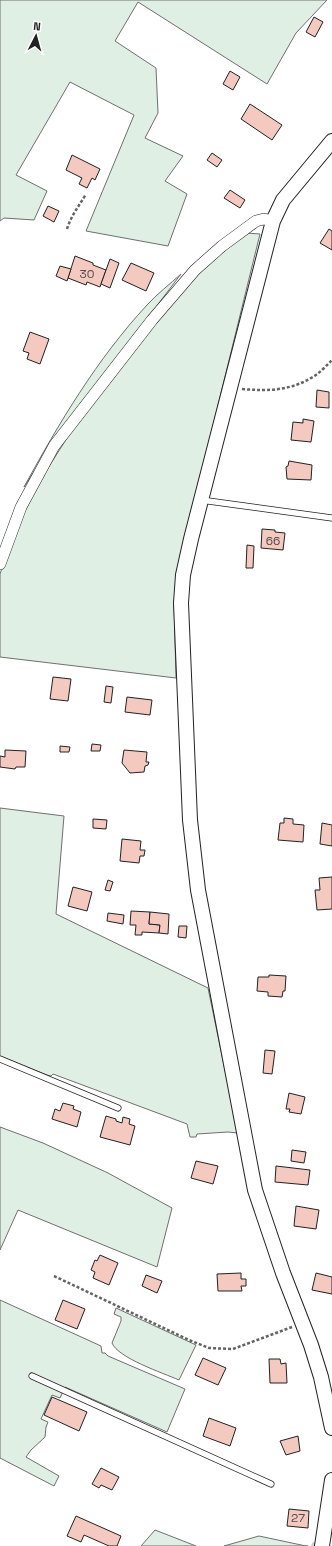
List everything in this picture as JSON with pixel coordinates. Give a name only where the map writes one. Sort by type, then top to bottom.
[{"type":"street","points":[[332,141],[283,200],[273,221],[229,388],[201,500],[182,585],[191,839],[198,890],[255,1190],[321,1377],[332,1428]]},
{"type":"street","points":[[0,564],[21,507],[54,446],[152,320],[195,270],[222,246],[256,221],[264,219],[273,221]]},
{"type":"street","points":[[326,1544],[332,1480]]},
{"type":"lane","points":[[201,500],[332,518]]},
{"type":"lane","points":[[0,1059],[118,1108]]},
{"type":"lane","points":[[32,1376],[271,1484]]},
{"type":"path","points":[[67,229],[70,219],[86,194]]},
{"type":"path","points":[[229,388],[266,391],[293,387],[312,378],[332,360]]},
{"type":"path","points":[[54,1276],[209,1348],[233,1349],[303,1323]]},
{"type":"green space","points":[[0,0],[327,0],[296,33],[267,84],[138,2],[115,41],[156,68],[158,113],[145,138],[183,156],[165,181],[187,194],[168,246],[86,231],[134,115],[70,82],[16,175],[47,191],[34,220],[4,218],[0,221]]},
{"type":"green space","points":[[246,233],[260,234],[180,560],[174,603],[176,678],[0,657],[0,574],[16,529],[41,479],[88,405],[197,271]]},
{"type":"green space","points":[[181,274],[54,441],[24,487],[51,439],[95,369],[147,305]]},
{"type":"green space","points":[[0,808],[64,816],[56,914],[208,988],[238,1133],[228,1132],[197,1134],[196,1137],[190,1137],[187,1124],[53,1074],[51,1076],[47,1075],[0,1056]]},
{"type":"green space","points":[[0,1127],[43,1143],[108,1173],[172,1208],[157,1267],[18,1210],[0,1250]]},
{"type":"green space","points":[[0,1300],[101,1346],[102,1353],[105,1353],[108,1356],[185,1389],[167,1432],[65,1387],[60,1398],[52,1395],[41,1419],[48,1422],[45,1437],[26,1457],[59,1476],[54,1486],[0,1458]]},
{"type":"green space","points":[[116,1308],[196,1345],[179,1380],[142,1364],[116,1349],[112,1343],[121,1321],[121,1317],[114,1314]]},
{"type":"green space","points":[[155,1530],[196,1546],[141,1546]]},
{"type":"green space","points":[[259,1536],[306,1546],[224,1546]]},
{"type":"building","points":[[314,17],[323,22],[315,37],[306,32]]},
{"type":"building","points":[[230,71],[240,77],[233,90],[223,84]]},
{"type":"building","points":[[250,104],[282,125],[272,140],[241,119]]},
{"type":"building","points":[[212,153],[222,160],[217,167],[207,160]]},
{"type":"building","points":[[72,155],[100,169],[95,180],[92,178],[87,188],[79,184],[82,178],[66,170]]},
{"type":"building","points":[[230,190],[245,200],[240,208],[224,198]]},
{"type":"building","points":[[48,206],[59,211],[54,222],[43,216]]},
{"type":"building","points":[[329,229],[332,231],[332,250],[320,243]]},
{"type":"building","points":[[75,256],[106,270],[100,287],[87,282],[86,285],[68,278]]},
{"type":"building","points":[[110,259],[119,263],[110,288],[101,284]]},
{"type":"building","points":[[131,263],[154,273],[146,291],[122,280]]},
{"type":"building","points":[[60,266],[71,269],[67,281],[56,276]]},
{"type":"building","points":[[30,332],[49,339],[40,364],[27,359],[29,353],[23,351]]},
{"type":"building","points":[[317,390],[329,392],[329,408],[316,407]]},
{"type":"building","points":[[303,419],[314,421],[311,442],[291,440],[293,422],[303,423]]},
{"type":"building","points":[[289,461],[312,465],[311,480],[287,479],[286,467],[288,466]]},
{"type":"building","points":[[262,529],[275,530],[275,532],[285,533],[283,550],[261,548]]},
{"type":"building","points":[[247,545],[254,546],[253,568],[246,568]]},
{"type":"building","points":[[53,677],[71,679],[68,701],[50,699]]},
{"type":"building","points":[[106,686],[113,687],[111,703],[104,702]]},
{"type":"building","points":[[127,697],[152,700],[150,715],[125,712]]},
{"type":"building","points":[[92,744],[101,745],[100,751],[91,751]]},
{"type":"building","points":[[60,746],[70,747],[69,752],[60,752]]},
{"type":"building","points":[[5,750],[26,751],[25,767],[16,767],[15,769],[0,767],[0,756],[5,757]]},
{"type":"building","points":[[124,750],[147,752],[146,762],[149,762],[148,765],[145,766],[144,772],[130,773],[122,763]]},
{"type":"building","points":[[284,818],[293,819],[293,824],[304,825],[303,842],[278,840],[280,823],[284,823]]},
{"type":"building","points":[[93,819],[107,820],[106,829],[93,828]]},
{"type":"building","points":[[322,823],[332,825],[332,846],[320,844]]},
{"type":"building","points":[[122,839],[141,841],[140,850],[145,850],[144,856],[140,856],[139,863],[120,861]]},
{"type":"building","points":[[332,877],[332,909],[317,910],[315,890],[320,890],[319,878]]},
{"type":"building","points":[[108,880],[113,882],[110,891],[105,890]]},
{"type":"building","points":[[73,887],[92,892],[87,911],[68,906]]},
{"type":"building","points":[[131,911],[150,912],[149,924],[160,925],[159,933],[142,932],[142,935],[135,935],[136,925],[130,925]]},
{"type":"building","points":[[150,912],[169,914],[168,934],[159,933],[160,925],[149,924]]},
{"type":"building","points":[[108,913],[124,915],[123,924],[107,921]]},
{"type":"building","points":[[179,926],[187,926],[186,938],[178,937]]},
{"type":"building","points":[[269,975],[286,976],[285,991],[283,991],[282,997],[268,996],[268,992],[257,991],[258,977],[269,977]]},
{"type":"building","points":[[265,1050],[275,1051],[272,1074],[263,1073]]},
{"type":"building","points":[[289,1093],[305,1097],[301,1114],[289,1112],[290,1109],[286,1109]]},
{"type":"building","points":[[63,1103],[74,1106],[73,1109],[81,1112],[77,1127],[52,1119],[55,1109],[60,1111]]},
{"type":"building","points":[[106,1116],[116,1119],[116,1121],[122,1123],[123,1117],[130,1119],[129,1124],[135,1126],[130,1145],[100,1137]]},
{"type":"building","points":[[292,1150],[306,1152],[304,1163],[291,1161]]},
{"type":"building","points":[[196,1161],[218,1166],[213,1184],[191,1178]]},
{"type":"building","points":[[276,1166],[310,1170],[308,1185],[275,1182]]},
{"type":"building","points":[[296,1206],[319,1210],[316,1229],[294,1226]]},
{"type":"building","points":[[100,1255],[118,1263],[109,1285],[93,1278],[95,1272],[91,1270],[95,1260],[97,1261]]},
{"type":"building","points":[[241,1273],[241,1279],[246,1279],[246,1286],[241,1286],[242,1291],[218,1291],[217,1274]]},
{"type":"building","points":[[316,1273],[332,1277],[332,1294],[312,1290]]},
{"type":"building","points":[[146,1275],[162,1281],[157,1293],[142,1286]]},
{"type":"building","points":[[63,1300],[85,1309],[77,1329],[55,1320]]},
{"type":"building","points":[[203,1358],[226,1368],[218,1385],[195,1375]]},
{"type":"building","points":[[269,1359],[280,1359],[281,1364],[286,1363],[287,1383],[270,1383]]},
{"type":"building","points":[[52,1397],[87,1412],[79,1431],[44,1415]]},
{"type":"building","points":[[209,1418],[236,1428],[230,1446],[203,1436]]},
{"type":"building","points":[[298,1436],[300,1451],[286,1455],[280,1441]]},
{"type":"building","points":[[101,1468],[119,1477],[112,1490],[101,1485],[99,1488],[92,1484]]},
{"type":"building","points":[[289,1509],[309,1511],[308,1528],[287,1526]]},
{"type":"building","points":[[76,1516],[121,1536],[117,1546],[109,1546],[84,1535],[81,1542],[67,1536]]}]
